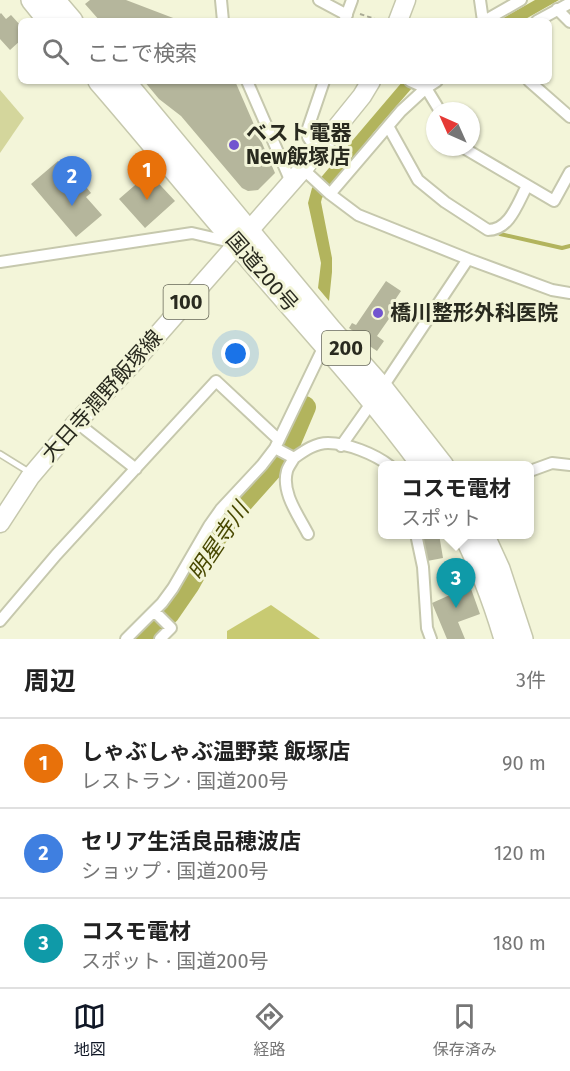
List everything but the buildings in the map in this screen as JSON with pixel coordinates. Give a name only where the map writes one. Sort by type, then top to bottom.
[{"type":"highway","points":[[32,0],[47,18]]},
{"type":"highway","points":[[54,0],[69,18]]},
{"type":"highway","name":"国道200号","points":[[102,84],[243,237],[377,395],[439,461]]},
{"type":"highway","name":"国道200号","points":[[126,84],[243,237]]},
{"type":"highway","name":"国道200号","points":[[377,395],[400,434],[420,461]]},
{"type":"highway","points":[[467,539],[495,605],[505,639]]},
{"type":"highway","points":[[485,539],[499,569],[522,639]]},
{"type":"main road","points":[[399,18],[406,0]]},
{"type":"main road","name":"大日寺潤野飯塚線","points":[[0,522],[32,474],[76,422],[132,364],[243,237],[302,177],[369,84]]},
{"type":"street","points":[[221,0],[223,18]]},
{"type":"street","points":[[320,0],[348,11]]},
{"type":"street","points":[[480,0],[483,18]]},
{"type":"street","points":[[489,18],[521,0]]},
{"type":"street","points":[[542,18],[570,3]]},
{"type":"street","points":[[557,9],[570,22]]},
{"type":"street","points":[[249,84],[302,177],[329,193],[358,215],[552,290],[570,293]]},
{"type":"street","points":[[318,152],[308,137],[307,131],[323,84]]},
{"type":"street","points":[[532,84],[570,117]]},
{"type":"street","points":[[329,193],[401,111],[418,85],[432,102]]},
{"type":"street","points":[[388,126],[418,180],[445,202],[488,230],[501,228],[527,186]]},
{"type":"street","points":[[477,156],[554,201],[570,172]]},
{"type":"street","points":[[0,262],[192,232],[243,237]]},
{"type":"street","points":[[342,446],[468,259]]},
{"type":"street","points":[[283,451],[328,337]]},
{"type":"street","points":[[0,621],[56,555],[216,381],[283,451],[288,489],[294,509],[308,534]]},
{"type":"street","points":[[76,422],[136,469]]},
{"type":"street","points":[[126,639],[155,613],[173,588],[221,509],[262,465],[283,451],[327,443],[353,448],[383,461]]},
{"type":"street","points":[[534,470],[552,463],[570,465]]},
{"type":"street","points":[[417,539],[423,567],[427,628],[431,639]]},
{"type":"street","points":[[155,613],[170,631],[160,639]]},
{"type":"lane","points":[[0,454],[32,474]]},
{"type":"path","points":[[348,11],[371,18]]},
{"type":"green space","points":[[0,90],[24,118],[0,153]]},
{"type":"green space","points":[[271,605],[320,639],[227,639],[227,631]]},
{"type":"shaded area","points":[[535,0],[559,0],[527,18],[503,18]]},
{"type":"shaded area","points":[[400,84],[415,84],[322,198],[332,258],[329,301],[318,288],[321,263],[308,203],[312,188]]},
{"type":"waterway","points":[[500,234],[562,248],[570,246]]},
{"type":"waterway","name":"明星寺川","points":[[142,639],[169,613],[230,516],[280,461],[305,407]]},
{"type":"place","name":"ベスト電器 New飯塚店","points":[[234,145]]},
{"type":"place","name":"しゃぶしゃぶ温野菜 飯塚店","points":[[147,200]]},
{"type":"place","name":"セリア生活良品穂波店","points":[[72,206]]},
{"type":"place","name":"橋川整形外科医院","points":[[378,313]]},
{"type":"place","name":"コスモ電材","points":[[456,608]]}]
